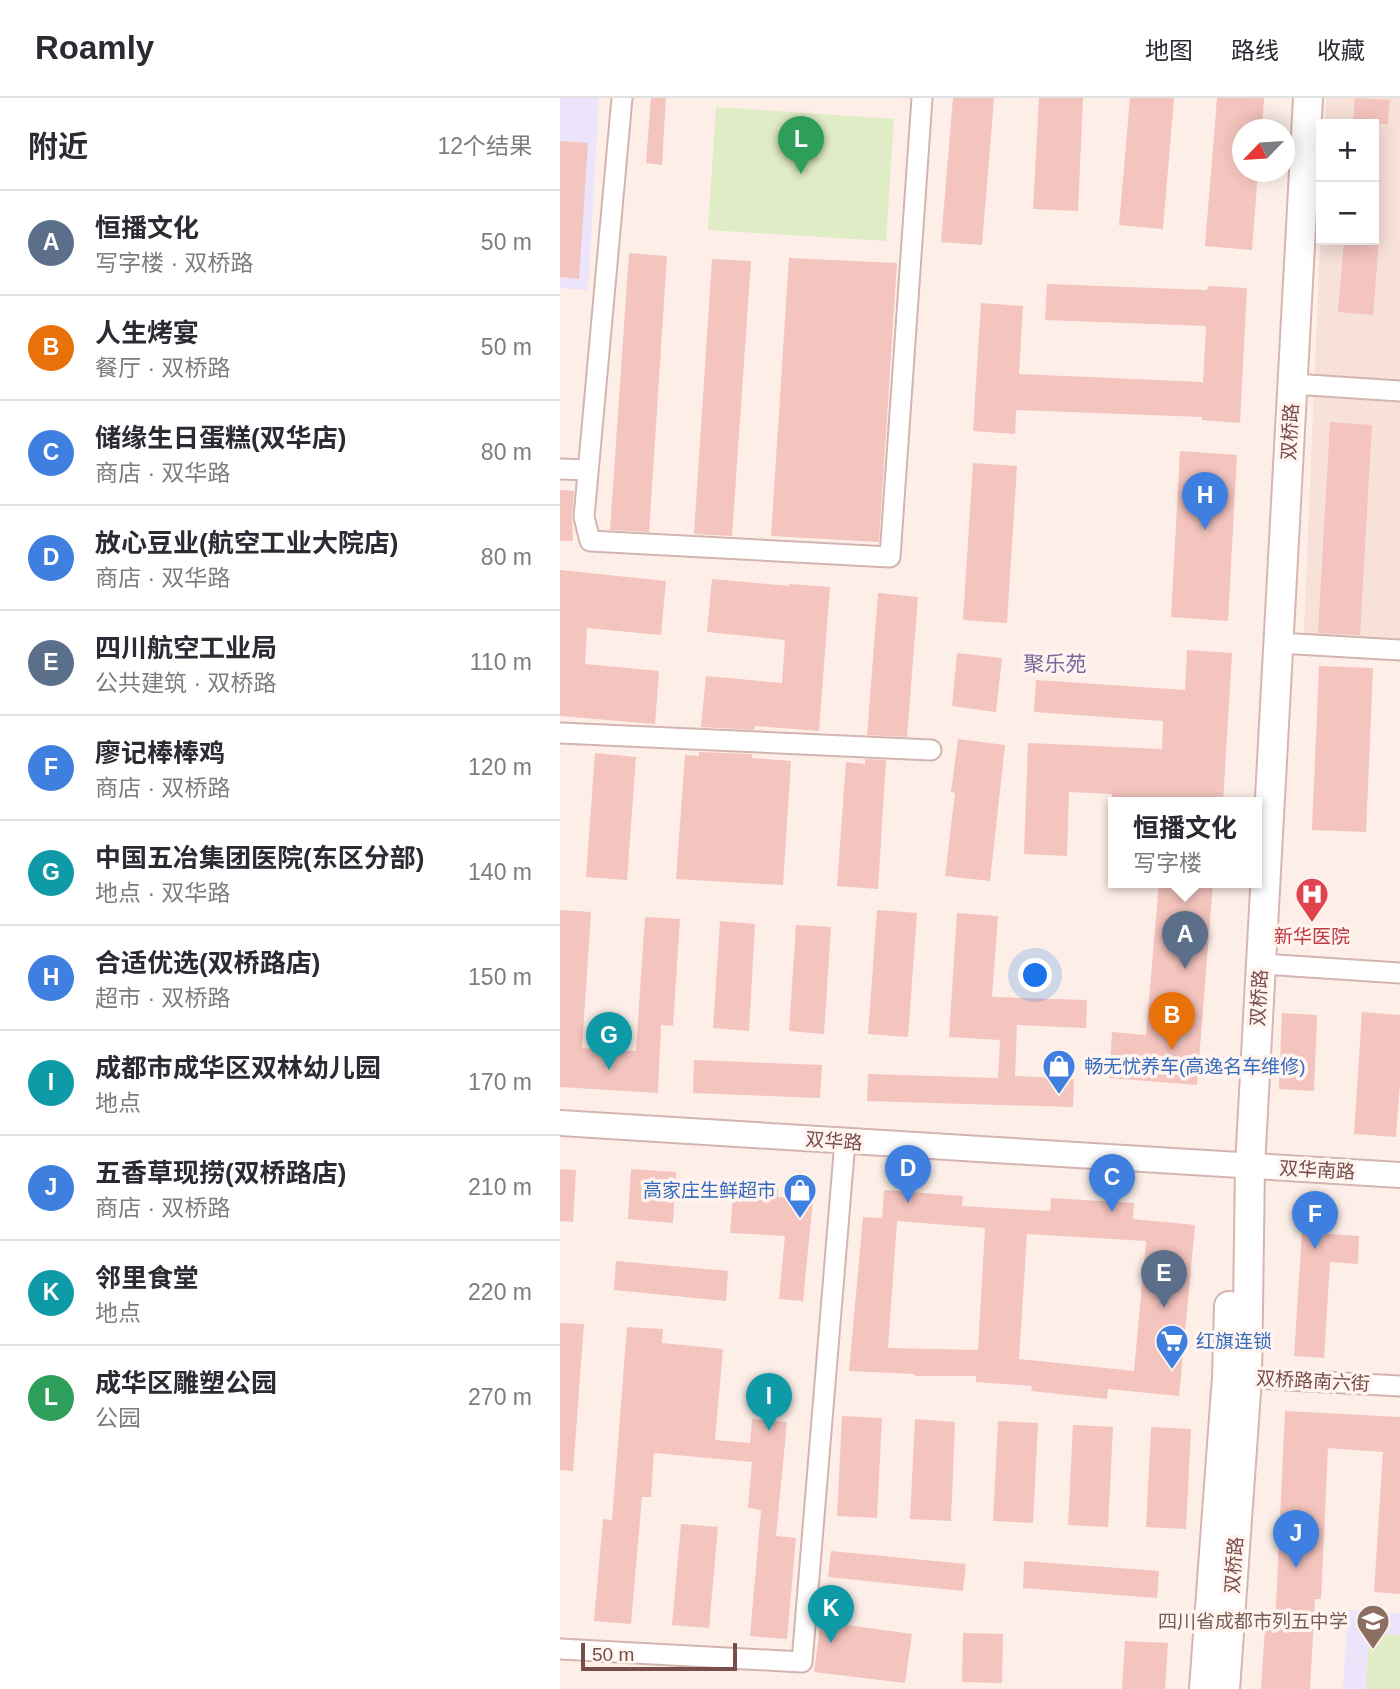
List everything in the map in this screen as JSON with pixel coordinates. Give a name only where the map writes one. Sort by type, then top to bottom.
[{"type":"main road","name":"双桥路","points":[[1254,797],[1290,98]]},
{"type":"main road","name":"双桥路","points":[[1242,1166],[1261,964],[1308,98]]},
{"type":"main road","name":"双桥路","points":[[1225,1689],[1237,1377],[1249,888]]},
{"type":"main road","name":"双桥路","points":[[1204,1689],[1237,1377]]},
{"type":"street","points":[[622,98],[584,517],[590,541],[890,557],[922,98]]},
{"type":"street","points":[[1293,384],[1400,391]]},
{"type":"street","points":[[560,468],[588,470]]},
{"type":"street","points":[[1279,643],[1400,650]]},
{"type":"street","points":[[560,733],[931,750]]},
{"type":"street","points":[[1261,964],[1400,973]]},
{"type":"street","name":"双华路","points":[[560,1123],[1242,1166]]},
{"type":"street","points":[[560,1650],[802,1662],[845,1142]]},
{"type":"street","name":"双华南路","points":[[1242,1166],[1400,1175]]},
{"type":"street","name":"双桥路南六街","points":[[1237,1377],[1400,1386]]},
{"type":"shaded area","points":[[560,98],[599,98],[588,290],[560,288]]},
{"type":"shaded area","points":[[1326,98],[1400,98],[1400,661],[1303,655],[1320,245],[1379,245],[1379,119],[1325,119]]},
{"type":"shaded area","name":"四川省成都市列五中学","points":[[1348,1610],[1400,1613],[1400,1689],[1343,1689]]},
{"type":"green space","points":[[716,107],[894,119],[886,241],[708,230]]},
{"type":"green space","points":[[1369,1634],[1400,1635],[1400,1689],[1366,1689]]},
{"type":"building","points":[[651,98],[666,98],[662,165],[646,163]]},
{"type":"building","points":[[953,98],[994,98],[982,245],[941,242]]},
{"type":"building","points":[[1039,98],[1083,98],[1078,211],[1033,209]]},
{"type":"building","points":[[1130,98],[1174,98],[1163,229],[1119,225]]},
{"type":"building","points":[[1217,98],[1264,98],[1263,119],[1232,119],[1232,182],[1257,182],[1252,250],[1205,246]]},
{"type":"building","points":[[1355,98],[1390,100],[1388,124],[1379,124],[1379,119],[1353,119]]},
{"type":"building","points":[[560,141],[588,143],[579,279],[560,277]]},
{"type":"building","points":[[1344,245],[1379,245],[1373,315],[1338,312]]},
{"type":"building","points":[[629,253],[667,256],[649,532],[610,530]]},
{"type":"building","points":[[789,258],[897,263],[879,542],[771,536]]},
{"type":"building","points":[[712,259],[751,261],[732,536],[694,534]]},
{"type":"building","points":[[1047,284],[1207,290],[1208,286],[1247,288],[1240,423],[1202,420],[1202,417],[1016,410],[1015,434],[973,431],[981,303],[1023,306],[1019,374],[1203,382],[1206,326],[1045,320]]},
{"type":"building","points":[[1330,422],[1372,425],[1360,635],[1318,633]]},
{"type":"building","points":[[1180,451],[1237,455],[1228,621],[1171,617]]},
{"type":"building","points":[[973,463],[1017,466],[1007,623],[963,620]]},
{"type":"building","points":[[560,490],[574,491],[573,541],[560,541]]},
{"type":"building","points":[[560,570],[666,581],[661,635],[587,628],[585,664],[659,671],[655,724],[560,716]]},
{"type":"building","points":[[712,579],[830,587],[819,731],[755,726],[754,730],[701,727],[706,676],[782,683],[785,640],[707,632]]},
{"type":"building","points":[[878,593],[918,597],[907,737],[867,735]]},
{"type":"building","points":[[1187,650],[1232,653],[1223,797],[1112,797],[1112,794],[1069,792],[1067,856],[1024,854],[1028,743],[1162,749],[1163,721],[1034,712],[1036,680],[1185,690]]},
{"type":"building","points":[[957,653],[1002,658],[996,712],[952,706]]},
{"type":"building","points":[[1319,666],[1373,668],[1366,832],[1312,830]]},
{"type":"building","points":[[958,739],[1005,745],[990,881],[945,876],[955,793],[951,792]]},
{"type":"building","points":[[699,752],[752,754],[752,758],[791,761],[783,885],[676,879],[685,755],[699,756]]},
{"type":"building","points":[[595,753],[636,757],[627,880],[586,877]]},
{"type":"building","points":[[865,759],[886,760],[878,889],[837,886],[846,762],[865,764]]},
{"type":"building","points":[[1159,888],[1213,888],[1197,1085],[1109,1078],[1112,1032],[1146,1035]]},
{"type":"building","points":[[560,910],[591,912],[582,1048],[636,1051],[645,917],[680,919],[673,1026],[661,1025],[658,1093],[560,1087]]},
{"type":"building","points":[[877,910],[917,913],[908,1037],[868,1034]]},
{"type":"building","points":[[957,913],[998,916],[992,997],[1087,1000],[1086,1028],[1017,1025],[1015,1076],[1074,1079],[1073,1107],[867,1101],[868,1074],[998,1078],[1000,1040],[949,1037]]},
{"type":"building","points":[[720,921],[755,924],[749,1031],[713,1028]]},
{"type":"building","points":[[796,925],[831,927],[824,1034],[789,1031]]},
{"type":"building","points":[[1362,1012],[1400,1015],[1400,1083],[1396,1137],[1354,1134]]},
{"type":"building","points":[[1282,1013],[1317,1015],[1314,1091],[1279,1089]]},
{"type":"building","points":[[694,1060],[822,1065],[820,1098],[693,1093]]},
{"type":"building","points":[[560,1169],[576,1170],[573,1222],[560,1221]]},
{"type":"building","points":[[631,1169],[676,1172],[673,1223],[628,1219]]},
{"type":"building","points":[[734,1183],[778,1185],[778,1197],[813,1200],[803,1301],[779,1299],[785,1236],[730,1233]]},
{"type":"building","points":[[884,1190],[963,1196],[962,1206],[1050,1211],[1051,1198],[1134,1203],[1133,1219],[1195,1225],[1179,1396],[1108,1389],[1107,1399],[1031,1391],[1032,1386],[976,1382],[976,1376],[915,1376],[849,1371],[863,1217],[882,1218]],"holes":[[[897,1221],[985,1228],[978,1350],[888,1348]],[[1027,1234],[1146,1241],[1134,1371],[1019,1359]]]},
{"type":"building","points":[[1302,1232],[1359,1236],[1358,1264],[1330,1262],[1324,1358],[1294,1356]]},
{"type":"building","points":[[616,1261],[728,1271],[726,1301],[614,1290]]},
{"type":"building","points":[[560,1323],[584,1324],[573,1471],[560,1470]]},
{"type":"building","points":[[627,1327],[663,1329],[662,1343],[723,1349],[715,1440],[750,1443],[752,1419],[787,1422],[776,1536],[796,1538],[787,1639],[750,1636],[761,1510],[748,1508],[752,1462],[654,1453],[651,1497],[642,1497],[631,1624],[594,1621],[603,1519],[612,1520]]},
{"type":"building","points":[[1285,1411],[1400,1417],[1400,1594],[1374,1592],[1383,1452],[1328,1448],[1321,1599],[1315,1599],[1310,1689],[1261,1689],[1265,1627],[1275,1627]]},
{"type":"building","points":[[842,1416],[882,1418],[877,1518],[837,1516]]},
{"type":"building","points":[[915,1419],[955,1422],[951,1521],[910,1519]]},
{"type":"building","points":[[998,1421],[1038,1423],[1033,1523],[993,1521]]},
{"type":"building","points":[[1073,1425],[1113,1427],[1108,1527],[1068,1525]]},
{"type":"building","points":[[1151,1427],[1191,1429],[1186,1529],[1146,1527]]},
{"type":"building","points":[[681,1524],[718,1527],[709,1628],[672,1625]]},
{"type":"building","points":[[831,1551],[966,1564],[963,1591],[828,1577]]},
{"type":"building","points":[[1024,1561],[1159,1571],[1157,1598],[1023,1588]]},
{"type":"building","points":[[822,1611],[848,1615],[847,1625],[912,1634],[905,1683],[814,1672]]},
{"type":"building","points":[[963,1633],[1003,1634],[1002,1683],[962,1682]]},
{"type":"building","points":[[1125,1641],[1168,1643],[1165,1689],[1122,1689]]},
{"type":"place","name":"成华区雕塑公园","points":[[801,174]]},
{"type":"place","name":"合适优选(双桥路店)","points":[[1205,530]]},
{"type":"place","name":"新华医院","points":[[1312,924]]},
{"type":"place","name":"恒播文化","points":[[1185,969]]},
{"type":"place","name":"人生烤宴","points":[[1172,1050]]},
{"type":"place","name":"中国五冶集团医院(东区分部)","points":[[609,1070]]},
{"type":"place","name":"畅无忧养车(高逸名车维修)","points":[[1059,1096]]},
{"type":"place","name":"放心豆业(航空工业大院店)","points":[[908,1203]]},
{"type":"place","name":"储缘生日蛋糕(双华店)","points":[[1112,1212]]},
{"type":"place","name":"高家庄生鲜超市","points":[[800,1220]]},
{"type":"place","name":"廖记棒棒鸡","points":[[1315,1249]]},
{"type":"place","name":"四川航空工业局","points":[[1164,1308]]},
{"type":"place","name":"红旗连锁","points":[[1172,1371]]},
{"type":"place","name":"成都市成华区双林幼儿园","points":[[769,1431]]},
{"type":"place","name":"五香草现捞(双桥路店)","points":[[1296,1568]]},
{"type":"place","name":"邻里食堂","points":[[831,1643]]},
{"type":"place","name":"四川省成都市列五中学","points":[[1373,1651]]},
{"type":"district","name":"聚乐苑","points":[[1055,663]]}]
